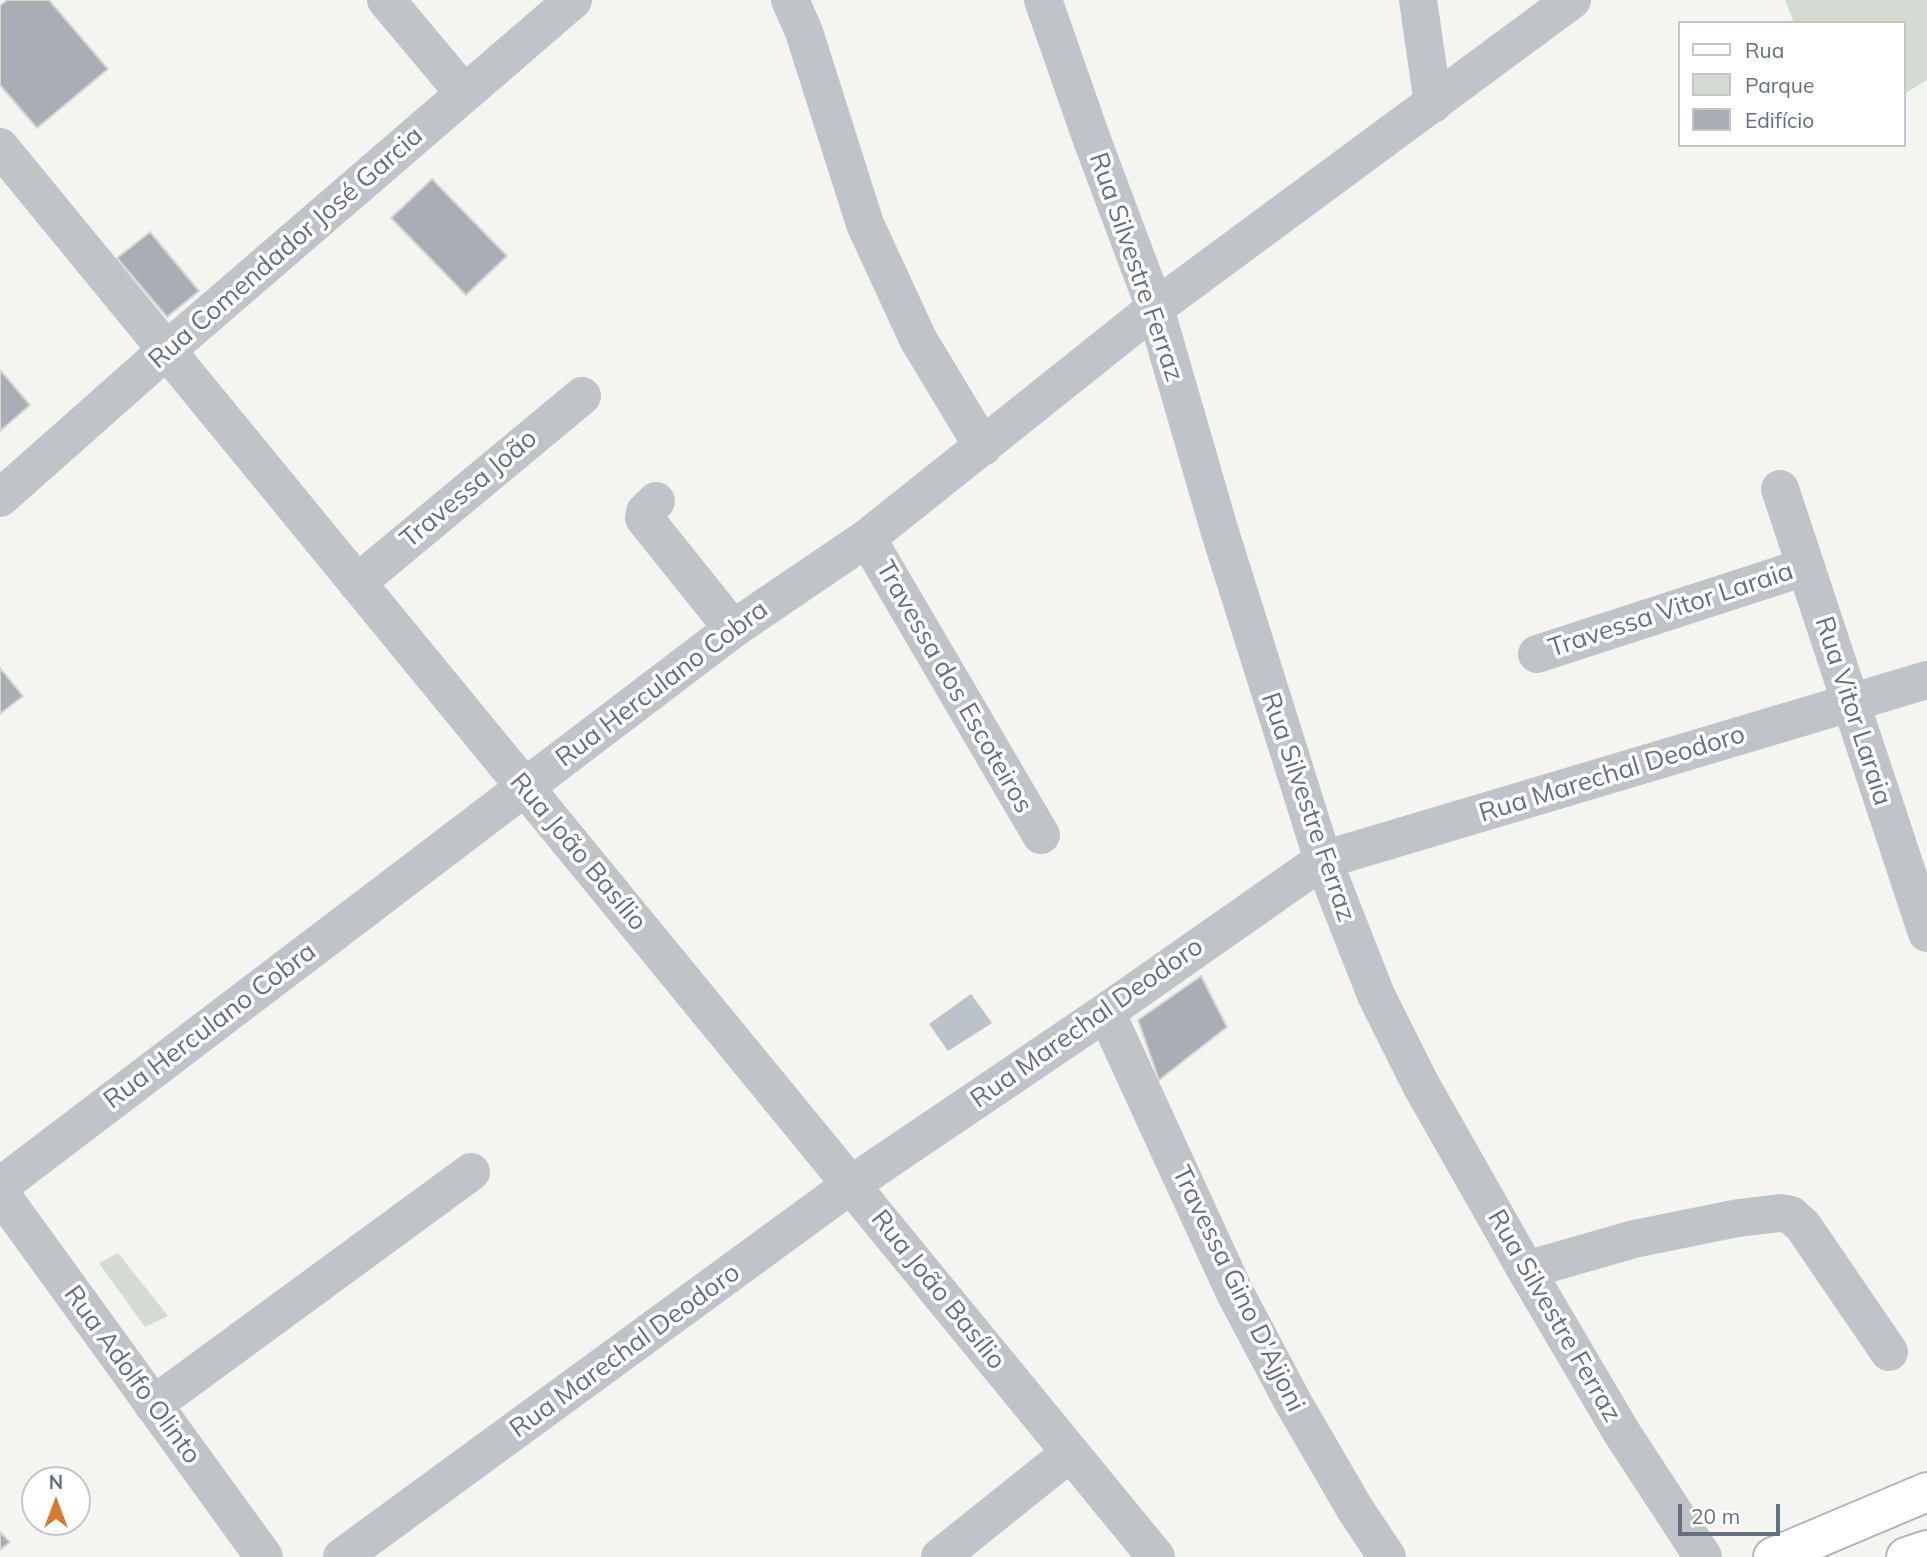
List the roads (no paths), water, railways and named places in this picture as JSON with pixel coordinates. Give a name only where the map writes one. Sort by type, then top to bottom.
[{"type":"main road","points":[[1773,1557],[1927,1492]]},
{"type":"main road","points":[[1906,1557],[1927,1550]]},
{"type":"street","points":[[386,0],[464,93]]},
{"type":"street","name":"Rua Comendador José Garcia","points":[[0,498],[167,350],[573,0]]},
{"type":"street","points":[[790,0],[804,32],[865,224],[918,339],[983,447]]},
{"type":"street","name":"Rua Silvestre Ferraz","points":[[1043,0],[1155,308],[1230,565],[1323,860],[1376,995],[1420,1085],[1526,1270],[1622,1433],[1703,1557]]},
{"type":"street","points":[[1418,0],[1433,104]]},
{"type":"street","name":"Rua Herculano Cobra","points":[[0,1186],[733,629],[867,538],[1155,308],[1572,0]]},
{"type":"street","name":"Rua João Basílio","points":[[0,147],[1156,1557]]},
{"type":"street","name":"Travessa João","points":[[357,583],[582,396]]},
{"type":"street","name":"Rua Vitor Laraia","points":[[1780,489],[1927,933]]},
{"type":"street","points":[[656,502],[645,512],[644,518],[733,629]]},
{"type":"street","name":"Travessa dos Escoteiros","points":[[867,538],[1041,835]]},
{"type":"street","name":"Travessa Vitor Laraia","points":[[1537,654],[1805,567]]},
{"type":"street","name":"Rua Marechal Deodoro","points":[[342,1557],[852,1184],[1106,1012],[1323,860],[1927,680]]},
{"type":"street","name":"Travessa Gino D'Ajjoni","points":[[1106,1012],[1235,1293],[1294,1404],[1355,1509],[1387,1557]]},
{"type":"street","points":[[153,1405],[471,1172]]},
{"type":"street","name":"Rua Adolfo Olinto","points":[[0,1193],[264,1557]]},
{"type":"street","points":[[1526,1270],[1634,1239],[1738,1218],[1780,1213],[1791,1215],[1803,1227],[1889,1352]]},
{"type":"street","points":[[940,1557],[1070,1453]]}]
